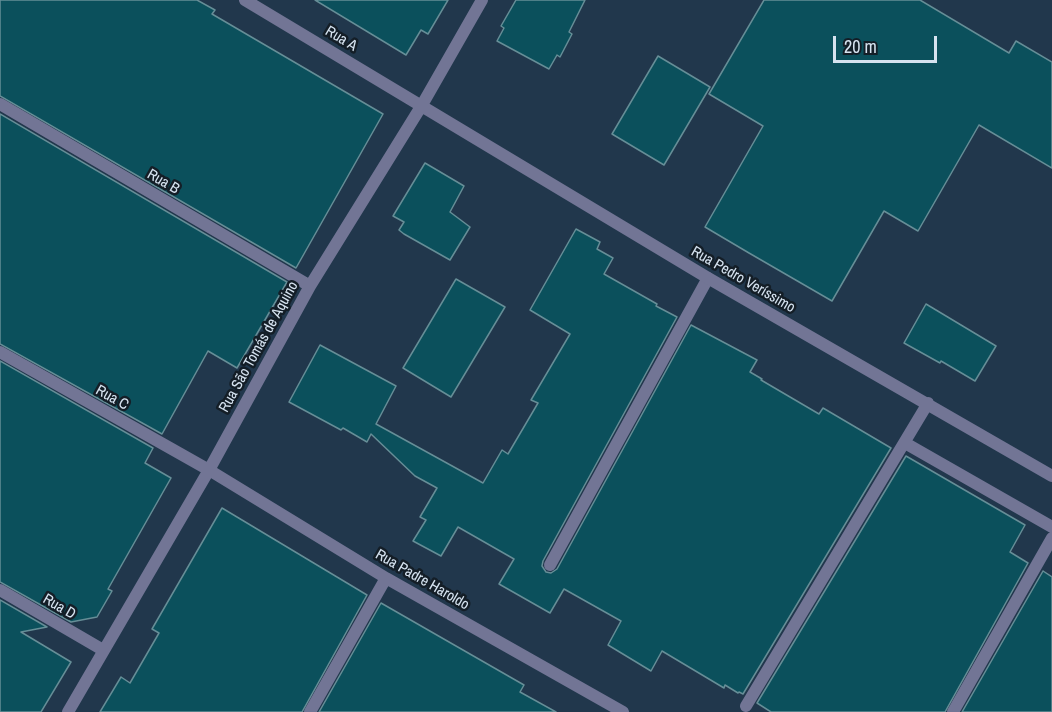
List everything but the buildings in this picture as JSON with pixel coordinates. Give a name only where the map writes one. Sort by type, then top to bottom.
[{"type":"street","name":"Rua A","points":[[245,0],[422,105]]},
{"type":"street","name":"Rua São Tomás de Aquino","points":[[68,712],[209,470],[310,286],[422,105],[482,0]]},
{"type":"street","name":"Rua B","points":[[0,104],[310,286]]},
{"type":"street","name":"Rua Pedro Veríssimo","points":[[422,105],[708,278],[1052,476]]},
{"type":"street","points":[[550,565],[708,278]]},
{"type":"street","name":"Rua C","points":[[0,352],[209,470]]},
{"type":"street","points":[[747,706],[928,404]]},
{"type":"street","points":[[905,442],[1052,527]]},
{"type":"street","name":"Rua Padre Haroldo","points":[[209,470],[386,578],[623,712]]},
{"type":"street","points":[[953,712],[1052,538]]},
{"type":"street","points":[[310,712],[386,578]]},
{"type":"street","name":"Rua D","points":[[0,590],[103,650]]}]
